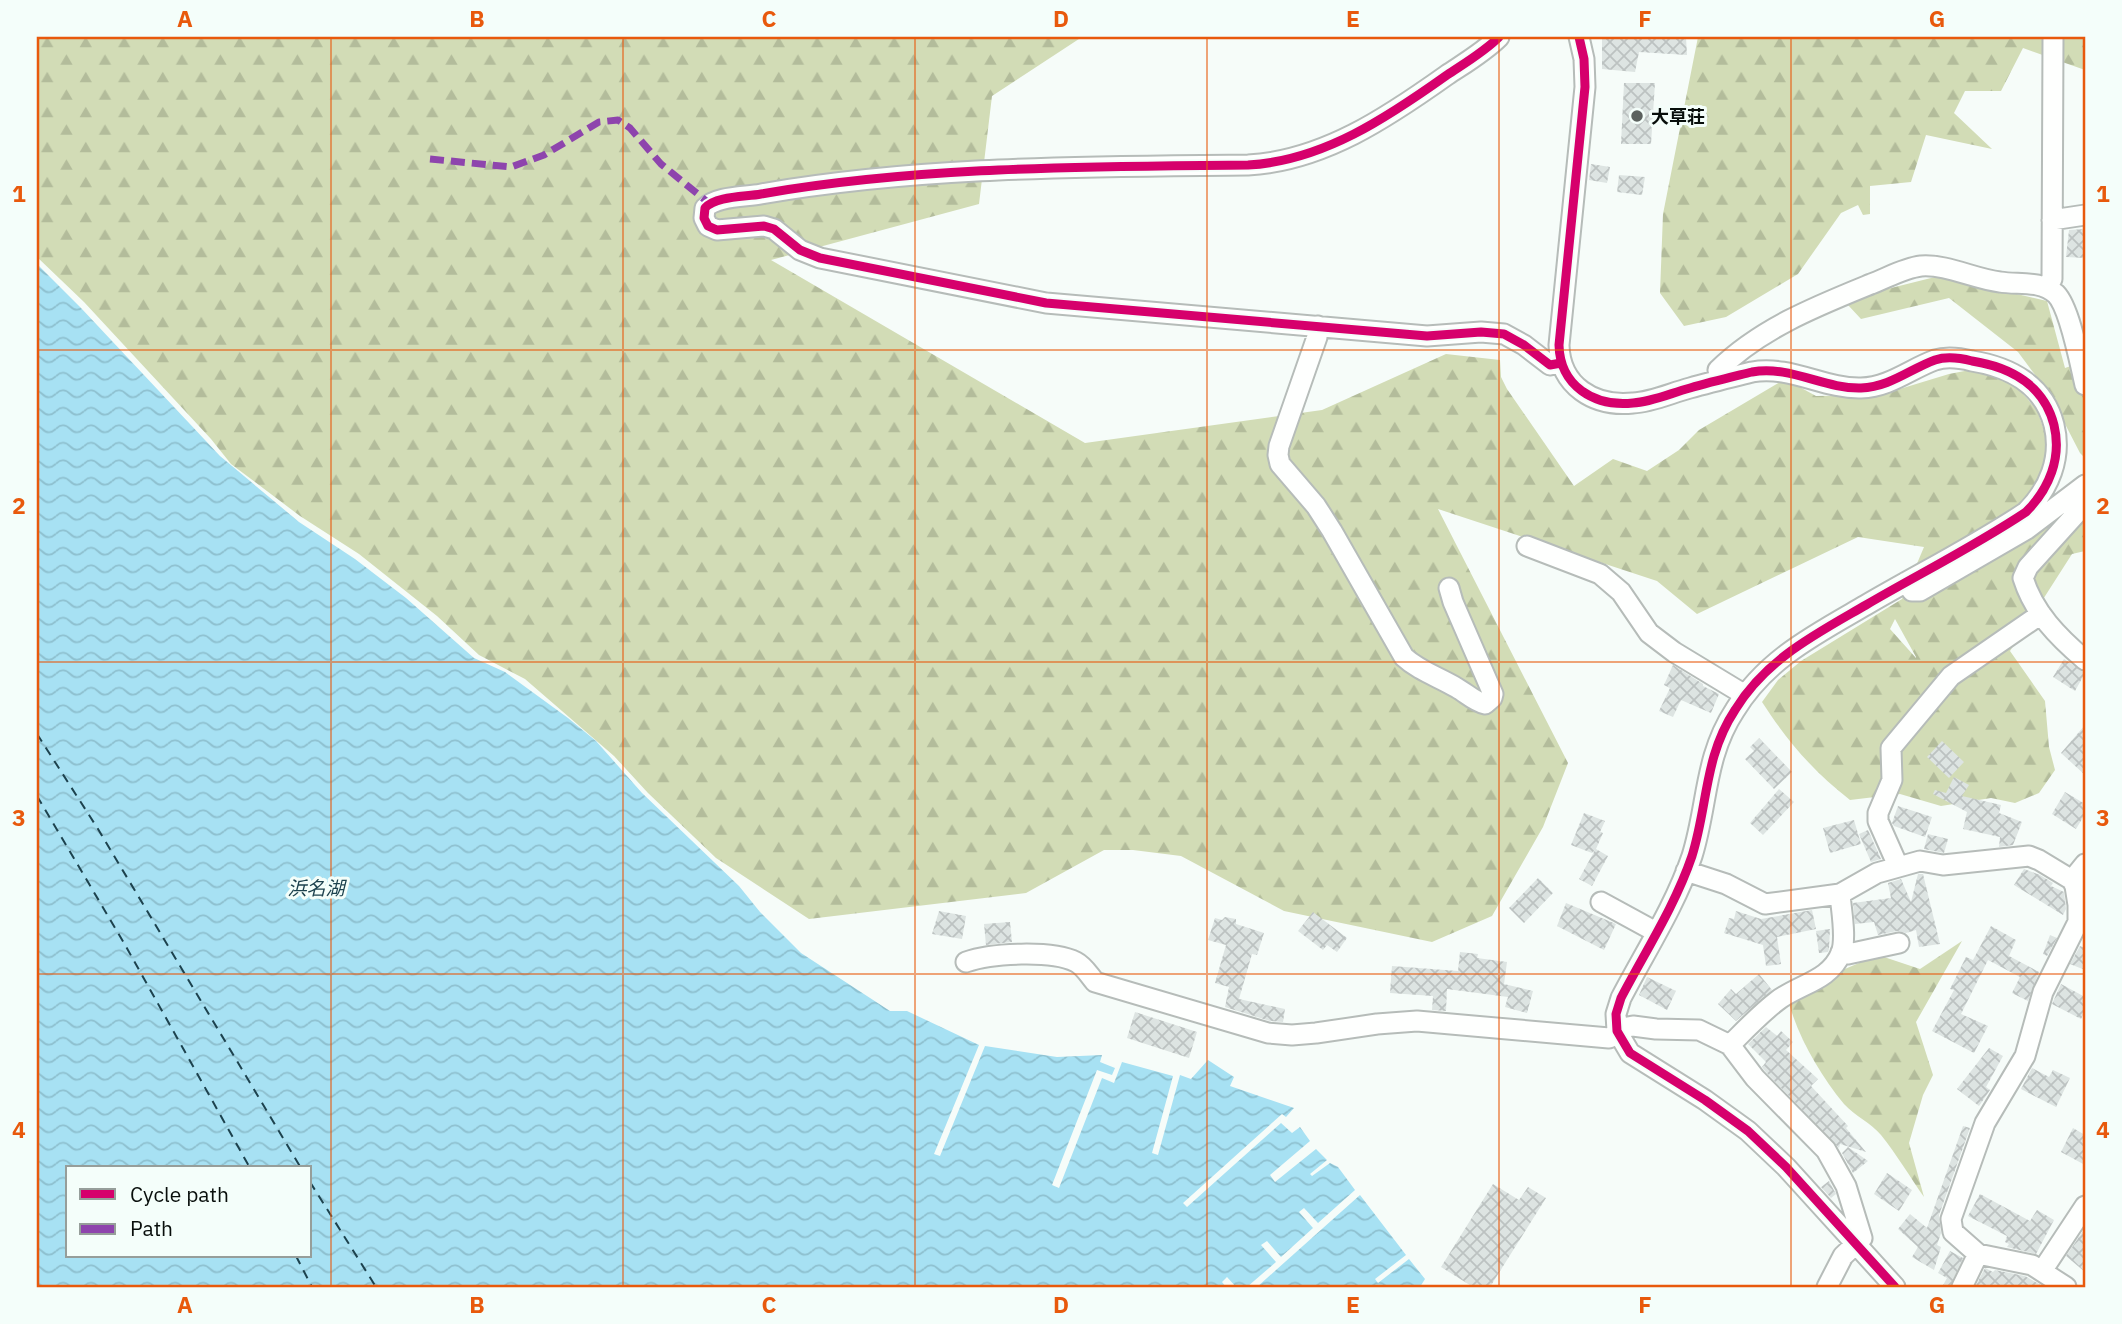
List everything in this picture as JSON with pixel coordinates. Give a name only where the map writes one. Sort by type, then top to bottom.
[{"type":"street","points":[[1499,37],[1378,123],[1281,161],[1248,165],[993,170],[886,177],[717,201],[709,205],[704,213],[705,222],[712,229],[764,226],[774,229],[800,250],[820,258],[1020,299],[1427,336],[1493,332],[1515,339],[1550,365],[1561,363]]},
{"type":"street","points":[[1579,37],[1584,59],[1585,87],[1559,345],[1561,363],[1570,382],[1585,395],[1607,402],[1646,401],[1771,369],[1834,386],[1864,388],[1893,381],[1935,360],[1954,358],[2004,368],[2015,374],[2036,390],[2050,412],[2056,438],[2055,463],[2045,490],[2036,502],[2020,516],[1801,643],[1763,673],[1745,695],[1723,732],[1714,754],[1696,841],[1686,871],[1617,1006],[1617,1032],[1630,1053],[1706,1100],[1748,1131],[1786,1167],[1895,1287]]},
{"type":"street","points":[[2047,288],[2052,279],[2053,37]]},
{"type":"street","points":[[2052,220],[2085,215]]},
{"type":"street","points":[[1720,380],[1718,370],[1725,363],[1776,327],[1811,309],[1912,268],[1934,267],[1985,280],[2034,284],[2047,288],[2063,304],[2085,385]]},
{"type":"street","points":[[1318,326],[1317,337],[1279,446],[1280,464],[1328,524],[1404,657],[1417,667],[1485,704],[1493,694],[1452,601],[1449,588]]},
{"type":"street","points":[[1906,582],[1912,591],[1920,591],[2027,529],[2085,485]]},
{"type":"street","points":[[2085,504],[2024,572],[2025,583],[2041,614],[2061,639],[2085,660]]},
{"type":"street","points":[[1527,545],[1600,574],[1621,592],[1649,633],[1674,652],[1745,695]]},
{"type":"street","points":[[1898,866],[1878,821],[1878,813],[1891,785],[1891,748],[1951,676],[2041,614]]},
{"type":"street","points":[[1686,871],[1726,884],[1765,904],[1840,894],[1877,873],[1920,861],[1943,865],[2029,856],[2072,880],[2079,914],[2076,931],[2043,992],[2025,1056],[1985,1123],[1951,1219],[1952,1232],[1978,1254],[2032,1265],[2066,1287]]},
{"type":"street","points":[[2072,880],[2085,864]]},
{"type":"street","points":[[1730,1045],[1778,1000],[1822,978],[1841,952],[1843,943],[1840,894]]},
{"type":"street","points":[[1601,902],[1656,932]]},
{"type":"street","points":[[1841,952],[1848,954],[1899,943]]},
{"type":"street","points":[[966,962],[978,958],[1033,954],[1067,959],[1081,965],[1095,982],[1268,1032],[1292,1035],[1417,1021],[1609,1038],[1633,1026],[1699,1030],[1730,1045],[1755,1077],[1826,1150],[1846,1186],[1862,1238],[1843,1256],[1827,1287]]},
{"type":"street","points":[[2042,1271],[2085,1206]]},
{"type":"street","points":[[1962,1287],[1978,1254]]},
{"type":"green space","points":[[37,37],[1082,37],[992,96],[979,204],[771,260],[1085,443],[1322,410],[1446,354],[1500,360],[1501,377],[1507,389],[1574,486],[1613,459],[1647,471],[1679,450],[1699,430],[1785,379],[1816,396],[1880,395],[1949,374],[1980,368],[2007,375],[2037,410],[2052,453],[2028,512],[2085,491],[2085,551],[2072,554],[2010,651],[2045,701],[2049,747],[2055,770],[2039,793],[2015,803],[1991,798],[1941,806],[1900,794],[1850,800],[1801,755],[1762,702],[1778,680],[1801,661],[1902,599],[1924,547],[1858,537],[1697,614],[1657,581],[1438,509],[1568,763],[1543,827],[1492,916],[1432,942],[1284,911],[1181,856],[1133,850],[1104,850],[1026,893],[809,919],[716,858],[648,793],[614,756],[525,679],[479,655],[437,616],[359,554],[300,516],[231,464],[84,302],[37,257]],"holes":[[[1895,619],[1916,658],[1890,629]]]},
{"type":"green space","points":[[1698,37],[2085,37],[2085,70],[2023,48],[2001,91],[1965,91],[1954,113],[1992,149],[1926,135],[1911,182],[1870,186],[1870,214],[1863,215],[1858,205],[1841,213],[1798,274],[1726,317],[1684,326],[1660,293],[1663,214]]},
{"type":"green space","points":[[1939,276],[2047,301],[2065,368],[2085,361],[2085,458],[2050,395],[2018,352],[1949,298],[1861,319],[1848,305],[1883,290]]},
{"type":"green space","points":[[1962,941],[1916,1022],[1933,1075],[1923,1095],[1909,1143],[1924,1197],[1881,1135],[1844,1104],[1827,1081],[1804,1042],[1788,1000],[1795,990],[1878,955],[1920,969]]},
{"type":"water","name":"浜名湖","points":[[37,264],[220,456],[299,522],[355,559],[406,598],[474,658],[505,672],[596,741],[642,793],[739,886],[760,912],[801,953],[890,1011],[907,1011],[979,1045],[934,1154],[940,1156],[985,1046],[1057,1057],[1102,1055],[1100,1062],[1115,1068],[1112,1075],[1097,1070],[1052,1185],[1059,1188],[1102,1078],[1114,1083],[1122,1062],[1173,1076],[1152,1153],[1158,1155],[1180,1075],[1191,1079],[1208,1060],[1234,1077],[1230,1086],[1294,1108],[1286,1117],[1282,1114],[1183,1203],[1187,1207],[1281,1123],[1292,1133],[1300,1127],[1310,1141],[1270,1175],[1275,1182],[1316,1149],[1327,1160],[1310,1174],[1312,1176],[1330,1163],[1338,1167],[1355,1190],[1318,1223],[1304,1208],[1299,1212],[1313,1228],[1281,1257],[1267,1241],[1261,1245],[1276,1262],[1247,1287],[1236,1287],[1227,1277],[1222,1282],[1226,1287],[37,1287]]},
{"type":"water","points":[[1360,1195],[1406,1255],[1375,1279],[1378,1283],[1409,1259],[1425,1279],[1420,1287],[1257,1287]]},
{"type":"building","points":[[1602,37],[1686,37],[1687,55],[1639,52],[1635,72],[1602,69]]},
{"type":"building","points":[[1624,83],[1655,83],[1651,144],[1621,144]]},
{"type":"building","points":[[1591,164],[1610,167],[1607,183],[1589,180]]},
{"type":"building","points":[[1619,175],[1645,177],[1642,195],[1617,192]]},
{"type":"building","points":[[2085,229],[2085,258],[2066,257],[2069,230]]},
{"type":"building","points":[[2064,659],[2085,673],[2075,691],[2053,677]]},
{"type":"building","points":[[1673,665],[1719,694],[1711,713],[1681,700],[1673,717],[1659,711],[1670,688],[1664,685]]},
{"type":"building","points":[[2085,725],[2085,775],[2061,753]]},
{"type":"building","points":[[1759,738],[1792,772],[1774,789],[1745,759],[1754,751],[1750,747]]},
{"type":"building","points":[[1942,741],[1964,762],[1949,778],[1927,757]]},
{"type":"building","points":[[1954,777],[1969,785],[1962,796],[2001,805],[1999,813],[2022,822],[2013,845],[1999,847],[2000,837],[1963,829],[1967,812],[1933,794],[1935,790],[1946,793]]},
{"type":"building","points":[[1779,789],[1794,802],[1763,835],[1750,823]]},
{"type":"building","points":[[2065,792],[2085,804],[2085,814],[2076,829],[2052,814]]},
{"type":"building","points":[[1898,806],[1932,817],[1925,837],[1894,826],[1892,823]]},
{"type":"building","points":[[1584,813],[1605,821],[1596,849],[1608,856],[1592,886],[1579,879],[1595,850],[1592,853],[1571,845]]},
{"type":"building","points":[[1854,820],[1861,844],[1830,853],[1823,828]]},
{"type":"building","points":[[1868,830],[1881,859],[1871,862],[1859,834]]},
{"type":"building","points":[[1928,834],[1948,839],[1944,853],[1924,849]]},
{"type":"building","points":[[2024,869],[2040,875],[2053,883],[2051,886],[2064,892],[2066,909],[2063,915],[2014,885]]},
{"type":"building","points":[[1918,874],[1923,874],[1940,944],[1919,947],[1916,930],[1878,935],[1874,922],[1855,924],[1853,903],[1891,898],[1888,883],[1901,879],[1911,902]]},
{"type":"building","points":[[1538,878],[1553,893],[1524,923],[1509,908]]},
{"type":"building","points":[[1566,903],[1616,924],[1604,950],[1557,926]]},
{"type":"building","points":[[1812,910],[1816,929],[1777,937],[1781,964],[1766,966],[1763,945],[1724,933],[1729,918],[1734,919],[1736,911],[1761,919]]},
{"type":"building","points":[[939,911],[966,916],[962,939],[932,934]]},
{"type":"building","points":[[1313,912],[1347,938],[1337,952],[1327,945],[1323,950],[1298,931]]},
{"type":"building","points":[[1225,917],[1236,919],[1236,924],[1264,933],[1257,955],[1252,954],[1239,999],[1285,1009],[1283,1022],[1270,1021],[1225,1007],[1229,987],[1215,983],[1226,945],[1208,940],[1215,918],[1222,920]]},
{"type":"building","points":[[1010,922],[1012,942],[986,945],[984,924]]},
{"type":"building","points":[[1991,926],[2016,940],[2009,956],[2039,972],[2028,1001],[2012,993],[2020,977],[1988,960],[1961,1014],[1988,1026],[1974,1053],[1932,1031],[1954,990],[1950,989],[1966,957],[1973,960]]},
{"type":"building","points":[[1830,929],[1828,952],[1819,953],[1816,931]]},
{"type":"building","points":[[2050,935],[2057,938],[2047,956],[2043,954]]},
{"type":"building","points":[[2080,946],[2085,948],[2085,970],[2070,964]]},
{"type":"building","points":[[1460,952],[1478,954],[1477,958],[1507,962],[1504,984],[1533,991],[1527,1013],[1505,1007],[1508,997],[1447,989],[1446,1011],[1432,1010],[1433,996],[1390,993],[1392,966],[1458,971]]},
{"type":"building","points":[[1759,974],[1772,990],[1736,1021],[1718,1004],[1731,989],[1736,994]]},
{"type":"building","points":[[1647,977],[1676,991],[1667,1010],[1639,995]]},
{"type":"building","points":[[2061,984],[2085,997],[2085,1011],[2081,1019],[2052,1004]]},
{"type":"building","points":[[1135,1012],[1197,1032],[1189,1058],[1127,1038]]},
{"type":"building","points":[[1766,1027],[1777,1036],[1781,1031],[1793,1042],[1786,1050],[1818,1079],[1811,1086],[1848,1126],[1846,1128],[1866,1152],[1840,1144],[1839,1148],[1764,1070],[1762,1067],[1766,1062],[1748,1044]]},
{"type":"building","points":[[1989,1048],[2003,1056],[1986,1087],[1990,1090],[1979,1106],[1957,1089]]},
{"type":"building","points":[[2032,1068],[2049,1077],[2053,1070],[2070,1078],[2056,1107],[2021,1089]]},
{"type":"building","points":[[1963,1126],[1970,1128],[1939,1215],[1941,1233],[1937,1245],[1941,1247],[1934,1270],[1912,1257],[1918,1247],[1898,1229],[1910,1214],[1927,1228]]},
{"type":"building","points":[[2073,1128],[2085,1135],[2085,1165],[2061,1152]]},
{"type":"building","points":[[1848,1147],[1868,1161],[1853,1173],[1842,1153]]},
{"type":"building","points":[[1887,1173],[1912,1190],[1899,1211],[1874,1194]]},
{"type":"building","points":[[1829,1181],[1836,1194],[1831,1198],[1821,1187]]},
{"type":"building","points":[[1493,1184],[1519,1200],[1528,1187],[1546,1198],[1490,1287],[1473,1287],[1441,1267]]},
{"type":"building","points":[[1980,1194],[2030,1221],[2037,1210],[2054,1220],[2036,1254],[2007,1247],[2007,1236],[1968,1216]]},
{"type":"building","points":[[2085,1228],[2085,1272],[2066,1256]]},
{"type":"building","points":[[1950,1251],[1963,1258],[1950,1287],[1942,1287],[1947,1278],[1938,1273]]},
{"type":"building","points":[[1985,1268],[1993,1272],[1995,1270],[2025,1276],[2044,1287],[1975,1287]]},
{"type":"ferry route","points":[[37,734],[98,829],[300,1166]]},
{"type":"ferry route","points":[[37,796],[124,943],[249,1166]]},
{"type":"ferry route","points":[[312,1185],[376,1287]]},
{"type":"ferry route","points":[[297,1258],[312,1287]]},
{"type":"marked path","points":[[430,159],[511,167],[544,155],[599,122],[618,120],[630,128],[661,164],[710,204]]},
{"type":"cycle path","points":[[1499,37],[1487,48],[1378,121],[1328,146],[1276,162],[1248,165],[1004,170],[882,178],[723,199],[705,208],[704,218],[708,226],[717,230],[764,226],[774,229],[800,250],[820,258],[1046,303],[1427,336],[1481,332],[1504,334],[1550,365],[1561,363]]},
{"type":"cycle path","points":[[1579,37],[1584,59],[1585,87],[1559,345],[1566,372],[1582,391],[1605,401],[1640,402],[1752,372],[1766,371],[1861,388],[1891,381],[1935,360],[1954,358],[1999,368],[2024,380],[2042,399],[2054,425],[2056,449],[2052,472],[2041,493],[2026,512],[1793,649],[1747,692],[1717,745],[1697,837],[1685,875],[1621,998],[1616,1014],[1617,1031],[1630,1053],[1705,1100],[1748,1131],[1786,1167],[1895,1287]]},
{"type":"place","name":"大草荘","points":[[1637,116]]}]
